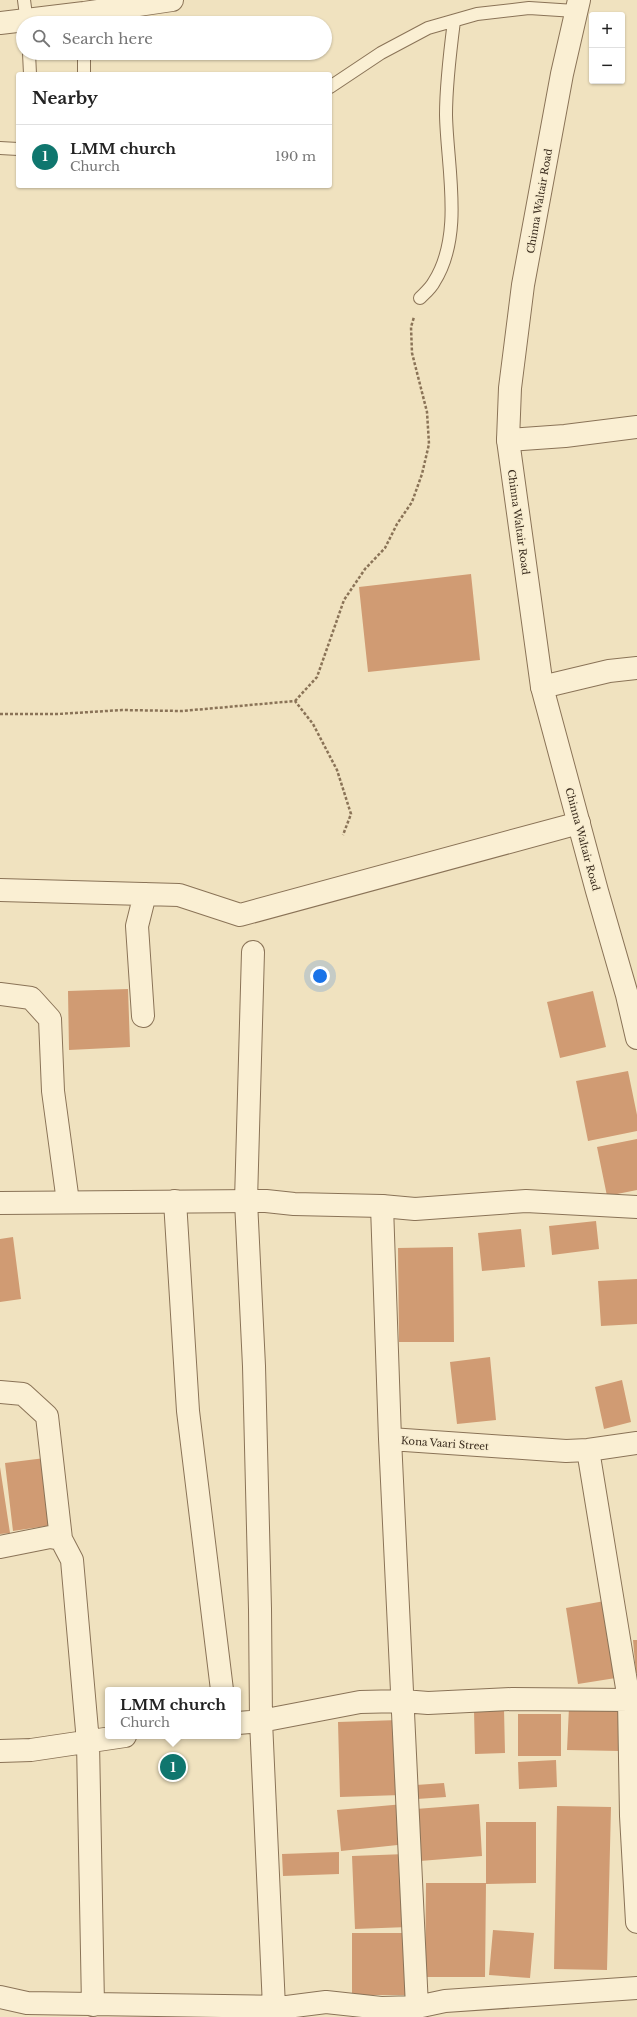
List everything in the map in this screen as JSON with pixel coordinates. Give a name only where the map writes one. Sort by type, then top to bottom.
[{"type":"street","points":[[26,14],[83,12],[172,0]]},
{"type":"street","name":"Chinna Waltair Road","points":[[577,5],[523,285],[510,388],[508,440],[542,687],[579,823],[632,994],[637,1038]]},
{"type":"street","points":[[0,23],[16,17]]},
{"type":"street","points":[[508,440],[565,436],[637,427]]},
{"type":"street","points":[[542,687],[609,671],[637,668]]},
{"type":"street","points":[[0,890],[179,895],[240,915],[579,823]]},
{"type":"street","points":[[143,1016],[137,926],[145,894]]},
{"type":"street","points":[[253,952],[246,1201],[254,1366],[260,1609],[260,1721],[273,2012]]},
{"type":"street","points":[[0,994],[31,998],[50,1019],[53,1091],[68,1202]]},
{"type":"street","points":[[175,1201],[188,1411],[222,1687]]},
{"type":"street","points":[[0,1203],[246,1201],[382,1206],[414,1209],[526,1201],[637,1207]]},
{"type":"street","name":"Kona Vaari Street","points":[[382,1206],[390,1439],[566,1451],[588,1450],[637,1443]]},
{"type":"street","points":[[0,1392],[23,1394],[47,1416],[61,1539],[72,1560],[88,1742],[94,2005]]},
{"type":"street","points":[[390,1439],[417,2007]]},
{"type":"street","points":[[588,1450],[633,1699],[631,1816],[637,1922]]},
{"type":"street","points":[[0,1547],[50,1537],[61,1539]]},
{"type":"street","points":[[241,1723],[260,1721],[360,1702],[403,1701],[428,1703],[512,1699],[633,1699]]},
{"type":"street","points":[[0,1750],[31,1750],[106,1739]]},
{"type":"street","points":[[0,1997],[27,2003],[94,2005],[162,2012],[273,2012],[287,2007],[326,2002],[381,2008],[417,2007],[446,2009],[637,1988]]},
{"type":"lane","points":[[332,86],[381,53],[428,28],[477,14],[529,8],[577,5]]},
{"type":"lane","points":[[420,298],[434,283],[444,263],[450,232],[451,179],[446,115],[454,21]]},
{"type":"lane","points":[[29,60],[30,72]]},
{"type":"lane","points":[[84,60],[84,72]]},
{"type":"lane","points":[[0,148],[16,148]]},
{"type":"path","points":[[0,714],[58,714],[122,710],[182,711],[295,701],[317,677],[344,600],[365,569],[385,548],[397,524],[412,502],[422,474],[429,444],[427,419],[412,352],[411,327],[420,298]]},
{"type":"path","points":[[295,701],[313,724],[337,770],[351,814],[343,835]]},
{"type":"building","points":[[471,574],[480,660],[368,672],[359,587]]},
{"type":"building","points":[[128,989],[130,1047],[69,1050],[68,991]]},
{"type":"building","points":[[593,991],[606,1047],[560,1058],[547,1002]]},
{"type":"building","points":[[628,1071],[637,1115],[637,1131],[588,1141],[576,1081]]},
{"type":"building","points":[[637,1139],[637,1190],[607,1196],[597,1147]]},
{"type":"building","points":[[596,1221],[599,1249],[552,1255],[549,1226]]},
{"type":"building","points":[[521,1229],[525,1267],[482,1271],[478,1233]]},
{"type":"building","points":[[13,1237],[21,1299],[0,1302],[0,1239]]},
{"type":"building","points":[[453,1247],[454,1342],[399,1342],[398,1248]]},
{"type":"building","points":[[637,1279],[637,1324],[601,1326],[598,1281]]},
{"type":"building","points":[[490,1357],[496,1420],[457,1424],[450,1362]]},
{"type":"building","points":[[622,1380],[631,1422],[604,1429],[595,1387]]},
{"type":"building","points":[[45,1458],[53,1525],[13,1531],[5,1463]]},
{"type":"building","points":[[0,1467],[10,1533],[0,1534]]},
{"type":"building","points":[[610,1600],[622,1677],[578,1684],[566,1608]]},
{"type":"building","points":[[633,1640],[637,1640],[637,1673],[636,1673]]},
{"type":"building","points":[[569,1707],[621,1708],[620,1751],[567,1750]]},
{"type":"building","points":[[504,1709],[505,1753],[475,1754],[474,1710]]},
{"type":"building","points":[[518,1714],[561,1714],[561,1756],[518,1756]]},
{"type":"building","points":[[399,1720],[401,1795],[340,1797],[338,1722]]},
{"type":"building","points":[[556,1760],[557,1787],[519,1789],[518,1762]]},
{"type":"building","points":[[444,1783],[446,1797],[417,1799],[416,1785]]},
{"type":"building","points":[[404,1804],[407,1844],[341,1851],[337,1810]]},
{"type":"building","points":[[479,1804],[482,1856],[420,1861],[416,1809]]},
{"type":"building","points":[[557,1806],[611,1807],[607,1970],[554,1969]]},
{"type":"building","points":[[486,1822],[536,1822],[536,1883],[486,1884]]},
{"type":"building","points":[[339,1852],[339,1874],[283,1876],[282,1854]]},
{"type":"building","points":[[406,1854],[408,1927],[355,1929],[352,1856]]},
{"type":"building","points":[[426,1883],[486,1883],[485,1977],[425,1977]]},
{"type":"building","points":[[493,1930],[534,1933],[530,1978],[489,1975]]},
{"type":"building","points":[[352,1933],[412,1933],[411,1995],[352,1995]]},
{"type":"place","name":"LMM church","points":[[173,1767]]}]
